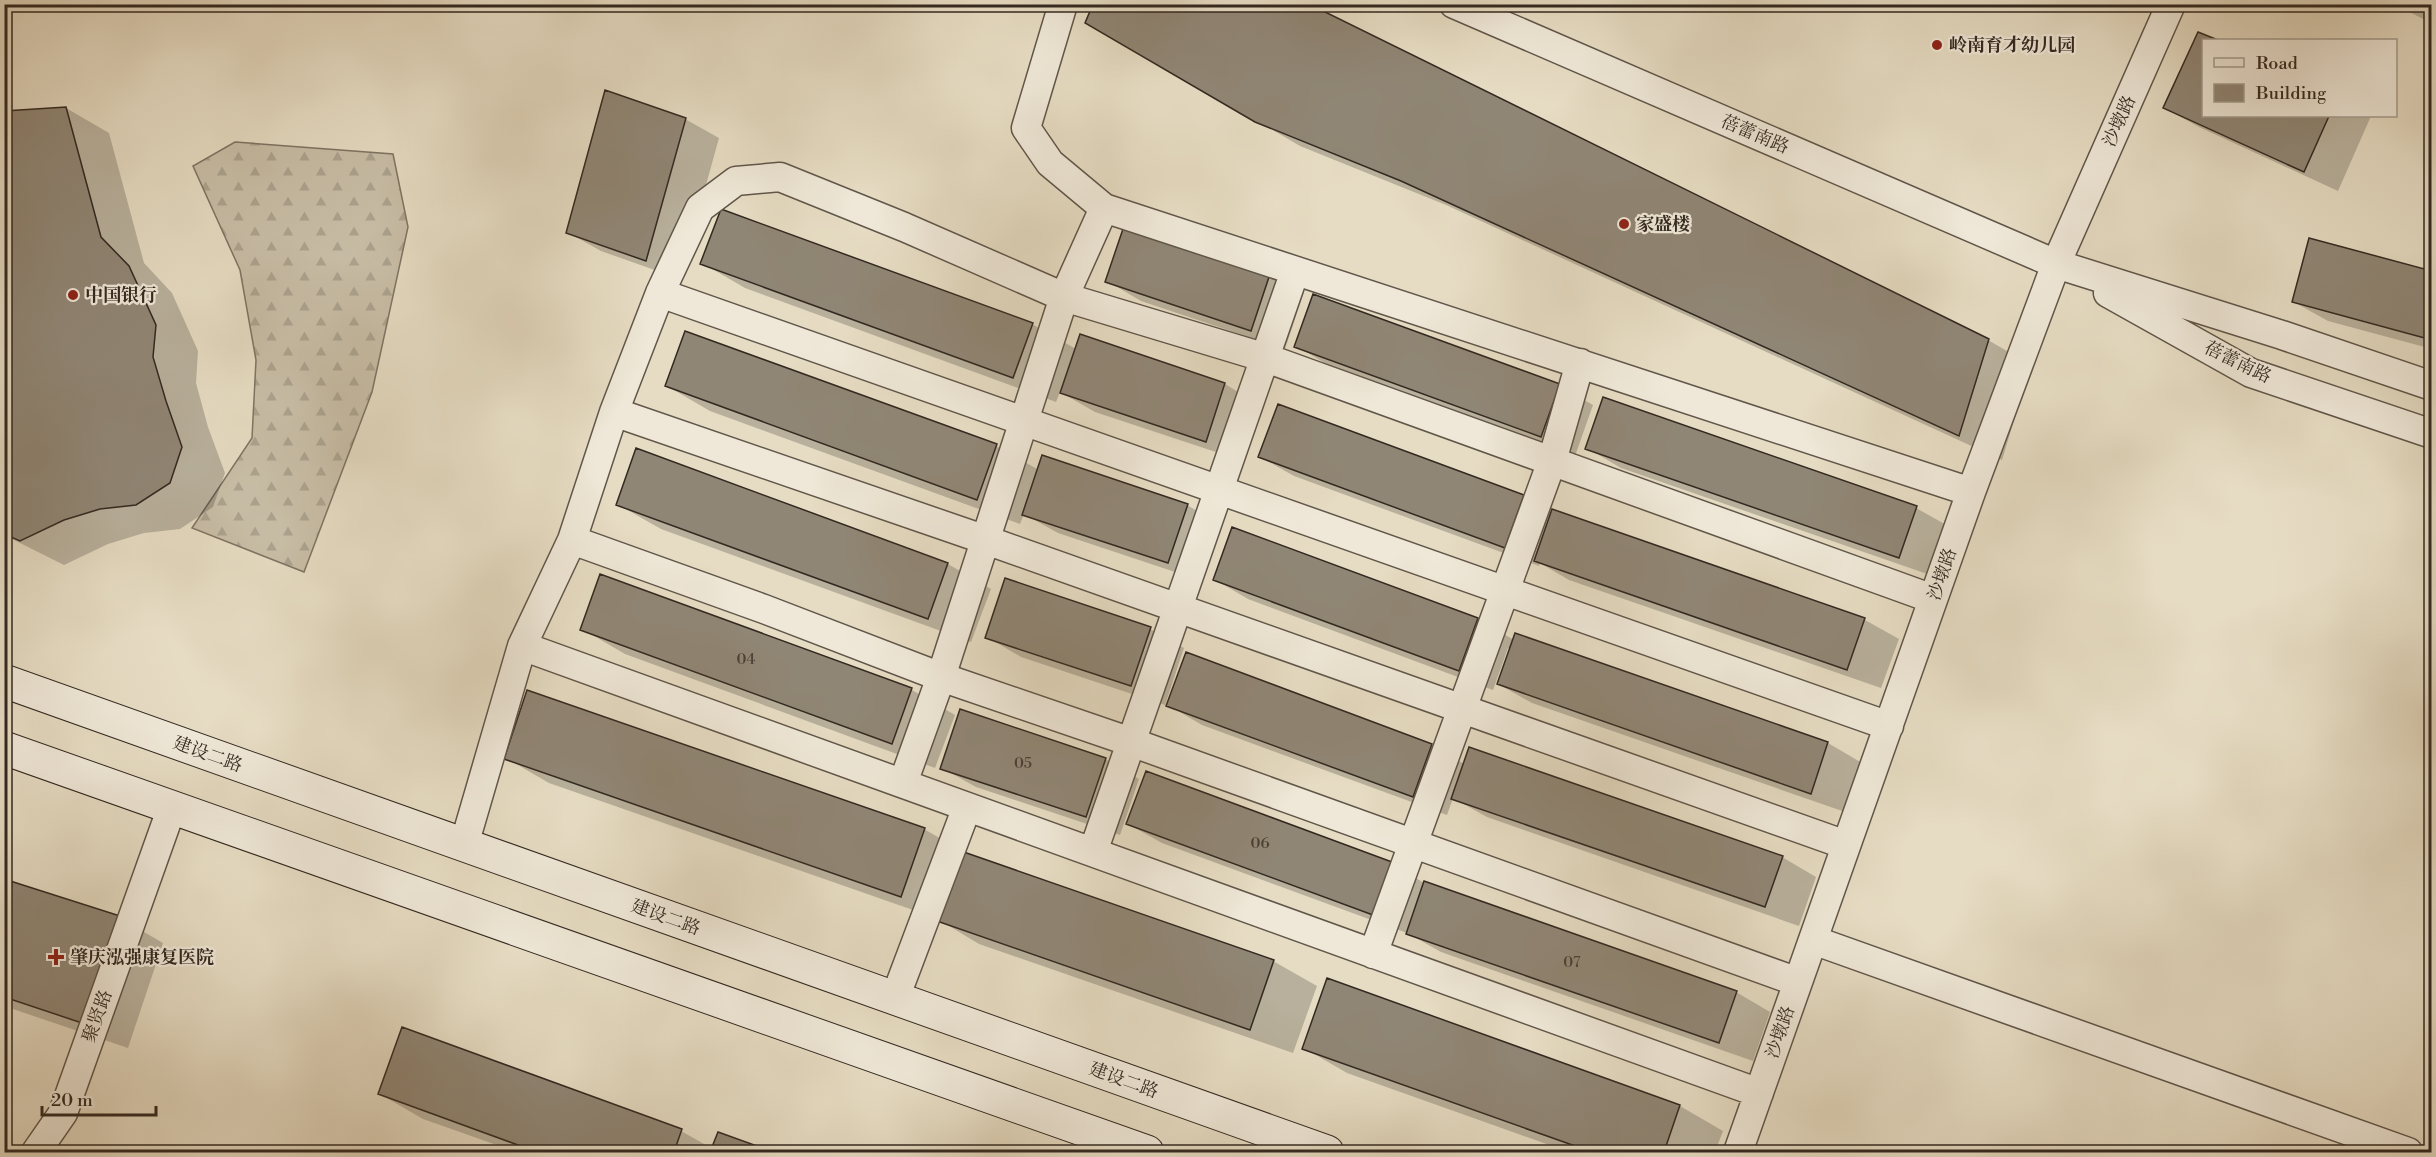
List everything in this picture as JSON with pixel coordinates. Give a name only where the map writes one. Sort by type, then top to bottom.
[{"type":"main road","name":"建设二路","points":[[4,681],[1327,1152]]},
{"type":"main road","points":[[4,748],[1110,1146],[1147,1152]]},
{"type":"street","points":[[1063,4],[1026,128],[1050,164],[1104,208],[1971,492]]},
{"type":"street","name":"蓓蕾南路","points":[[1454,4],[2056,264],[2251,373],[2432,435]]},
{"type":"street","name":"沙墩路","points":[[1738,1152],[1971,492],[2056,264],[2171,4]]},
{"type":"street","points":[[464,845],[522,646],[572,540],[614,412],[660,293],[700,208],[736,182],[780,177],[904,227],[1064,297],[1266,358],[1934,599]]},
{"type":"street","points":[[903,783],[941,677],[1064,297],[1104,208]]},
{"type":"street","name":"蓓蕾南路","points":[[2056,264],[2282,335],[2432,386]]},
{"type":"street","points":[[1093,852],[1295,271]]},
{"type":"street","points":[[660,293],[1889,726]]},
{"type":"street","points":[[1373,954],[1552,461],[1580,363]]},
{"type":"street","points":[[614,412],[986,540],[1846,845]]},
{"type":"street","points":[[572,540],[764,609],[941,677],[1131,742],[1798,982]]},
{"type":"street","points":[[522,646],[1759,1093]]},
{"type":"street","name":"聚贤路","points":[[36,1152],[63,1113],[172,807]]},
{"type":"street","points":[[895,998],[967,807]]},
{"type":"street","points":[[1813,940],[2408,1152]]},
{"type":"green space","points":[[235,142],[393,154],[408,227],[372,392],[304,572],[192,528],[252,438],[256,360],[240,270],[193,166]]},
{"type":"building","name":"家盛楼","points":[[1093,4],[1309,4],[1989,339],[1959,436],[1401,181],[1255,122],[1085,23]]},
{"type":"building","points":[[2198,32],[2216,39],[2202,39],[2202,117],[2329,117],[2304,172],[2163,108]]},
{"type":"building","points":[[605,90],[686,118],[646,261],[566,233]]},
{"type":"building","name":"中国银行","points":[[66,107],[101,237],[129,266],[156,325],[153,357],[182,447],[170,483],[136,505],[100,509],[64,520],[20,541],[4,534],[4,111]]},
{"type":"building","points":[[721,209],[1033,323],[1013,378],[700,264]]},
{"type":"building","points":[[1125,223],[1271,271],[1251,331],[1105,282]]},
{"type":"building","points":[[2309,238],[2432,271],[2432,340],[2292,302]]},
{"type":"building","points":[[1313,294],[1560,384],[1541,437],[1294,347]]},
{"type":"building","points":[[685,331],[997,444],[977,500],[665,386]]},
{"type":"building","points":[[1080,334],[1225,383],[1206,442],[1060,393]]},
{"type":"building","points":[[1603,397],[1917,506],[1899,558],[1585,449]]},
{"type":"building","points":[[1278,404],[1524,495],[1505,548],[1258,457]]},
{"type":"building","points":[[636,448],[948,563],[928,619],[616,505]]},
{"type":"building","points":[[1042,455],[1188,504],[1168,563],[1022,515]]},
{"type":"building","points":[[1552,509],[1865,618],[1847,670],[1534,561]]},
{"type":"building","points":[[1232,527],[1478,618],[1459,671],[1213,580]]},
{"type":"building","points":[[600,574],[912,688],[892,744],[580,630]]},
{"type":"building","points":[[1005,578],[1151,627],[1131,686],[985,638]]},
{"type":"building","points":[[1515,633],[1828,742],[1811,794],[1497,684]]},
{"type":"building","points":[[1186,652],[1432,744],[1413,797],[1166,706]]},
{"type":"building","points":[[527,690],[925,828],[901,897],[504,759]]},
{"type":"building","points":[[960,709],[1106,758],[1086,817],[940,769]]},
{"type":"building","points":[[1469,747],[1783,856],[1765,907],[1451,799]]},
{"type":"building","points":[[1146,771],[1392,862],[1373,915],[1126,824]]},
{"type":"building","points":[[958,850],[1274,960],[1250,1030],[934,920]]},
{"type":"building","name":"肇庆泓强康复医院","points":[[4,879],[120,916],[85,1024],[4,997]]},
{"type":"building","points":[[1424,881],[1737,991],[1719,1043],[1406,934]]},
{"type":"building","points":[[1327,978],[1680,1105],[1664,1152],[1592,1152],[1302,1049]]},
{"type":"building","points":[[402,1027],[682,1129],[674,1152],[537,1152],[378,1094]]},
{"type":"building","points":[[718,1132],[774,1152],[710,1152]]},
{"type":"place","name":"岭南育才幼儿园","points":[[1937,45]]},
{"type":"place","name":"家盛楼","points":[[1624,224]]},
{"type":"place","name":"中国银行","points":[[73,295]]},
{"type":"place","name":"肇庆泓强康复医院","points":[[56,957]]}]
